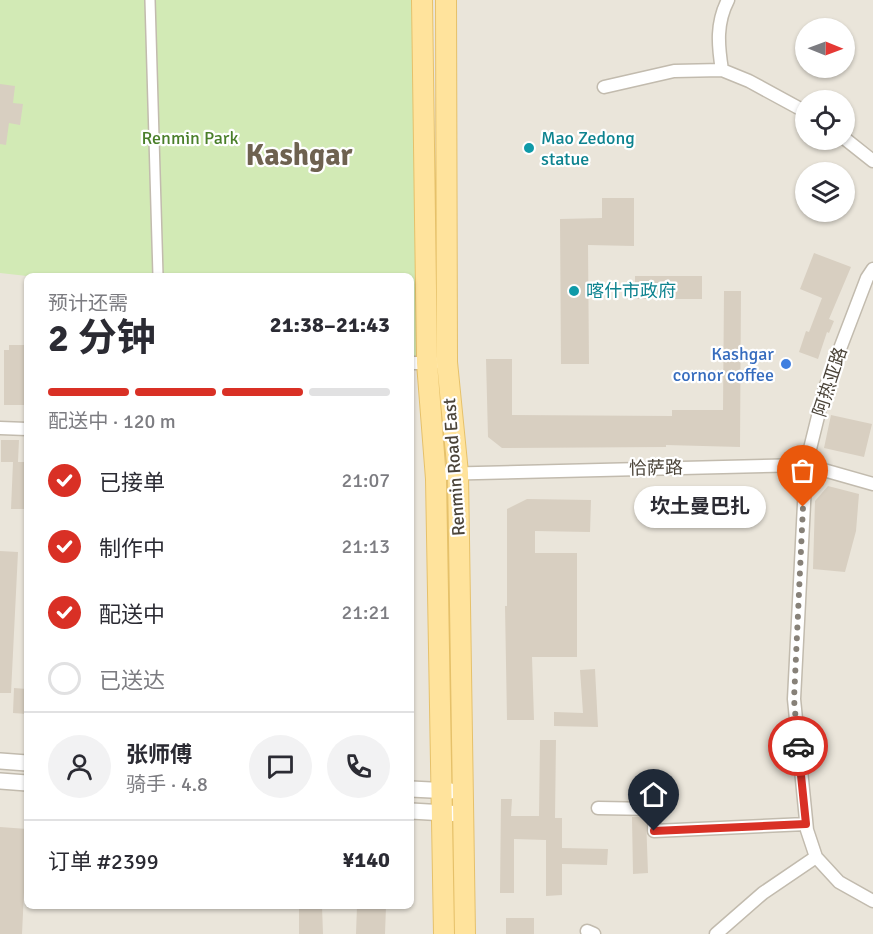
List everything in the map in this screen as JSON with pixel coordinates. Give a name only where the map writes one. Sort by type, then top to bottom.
[{"type":"main road","name":"Renmin Road East","points":[[422,0],[428,363],[435,474],[444,934]]},
{"type":"main road","name":"Renmin Road East","points":[[446,0],[428,363],[458,473],[465,934]]},
{"type":"street","points":[[150,0],[158,273]]},
{"type":"street","points":[[722,70],[718,49],[718,28],[728,0]]},
{"type":"street","points":[[604,87],[674,71],[722,70],[749,81],[795,106]]},
{"type":"street","points":[[855,146],[873,160]]},
{"type":"street","name":"阿热亚路","points":[[873,269],[867,278],[825,388],[806,465],[794,699],[806,824],[816,857],[839,882],[873,901]]},
{"type":"street","points":[[0,428],[24,429]]},
{"type":"street","name":"恰萨路","points":[[435,474],[806,465],[873,484]]},
{"type":"street","points":[[0,761],[24,763]]},
{"type":"street","points":[[0,781],[24,783]]},
{"type":"street","points":[[414,789],[463,792]]},
{"type":"street","points":[[598,808],[654,809],[654,831],[806,824]]},
{"type":"street","points":[[414,810],[463,814]]},
{"type":"street","points":[[716,934],[762,893],[816,857]]},
{"type":"shaded area","points":[[0,0],[873,0],[873,934],[0,934]]},
{"type":"green space","name":"Renmin Park","points":[[0,0],[422,0],[427,363],[414,363],[414,273],[24,273],[24,276],[0,273]]},
{"type":"building","points":[[0,84],[15,86],[13,103],[23,104],[20,125],[9,123],[6,145],[0,144]]},
{"type":"building","name":"喀什市政府","points":[[602,198],[634,198],[634,246],[588,245],[589,364],[561,364],[560,219],[602,218]]},
{"type":"building","points":[[814,253],[851,267],[829,319],[834,321],[829,333],[827,332],[818,359],[799,352],[822,298],[800,289]]},
{"type":"building","points":[[635,276],[702,276],[702,299],[635,299]]},
{"type":"building","points":[[724,291],[741,291],[740,447],[666,445],[666,447],[502,448],[488,437],[486,359],[512,359],[512,415],[672,416],[672,410],[723,410]]},
{"type":"building","points":[[9,345],[24,345],[24,405],[4,405],[4,350],[9,350]]},
{"type":"building","points":[[831,415],[872,424],[864,457],[824,448]]},
{"type":"building","points":[[1,440],[19,440],[18,462],[24,462],[24,509],[11,509],[13,462],[1,462]]},
{"type":"building","points":[[828,486],[859,494],[856,531],[845,572],[813,569],[815,501]]},
{"type":"building","points":[[527,499],[591,500],[590,532],[535,531],[535,553],[577,553],[577,657],[532,657],[534,720],[507,720],[505,606],[507,606],[507,509]]},
{"type":"building","points":[[0,551],[18,552],[11,693],[0,693]]},
{"type":"building","points":[[595,669],[598,727],[554,726],[554,712],[583,713],[580,670]]},
{"type":"building","points":[[14,688],[24,689],[24,714],[13,713]]},
{"type":"building","points":[[540,740],[556,740],[555,818],[562,818],[562,848],[608,849],[607,865],[562,864],[562,895],[546,896],[546,840],[514,839],[514,893],[500,893],[501,799],[512,799],[511,816],[539,816]]},
{"type":"building","points":[[632,817],[646,817],[648,873],[633,874]]},
{"type":"building","points":[[0,827],[24,829],[22,934],[0,934]]},
{"type":"building","points":[[299,909],[322,909],[323,934],[299,934]]},
{"type":"building","points":[[357,909],[386,909],[385,934],[356,934]]},
{"type":"building","points":[[506,918],[534,918],[534,934],[506,934]]},
{"type":"way so far","points":[[798,746],[794,699],[803,507]]},
{"type":"place","name":"Mao Zedong statue","points":[[529,148]]},
{"type":"place","name":"喀什市政府","points":[[574,291]]},
{"type":"place","name":"Kashgar cornor coffee","points":[[786,364]]},
{"type":"place","name":"坎土曼巴扎","points":[[803,507]]},
{"type":"district","name":"Kashgar","points":[[299,155]]},
{"type":"route","points":[[654,831],[806,824],[798,746]]}]
